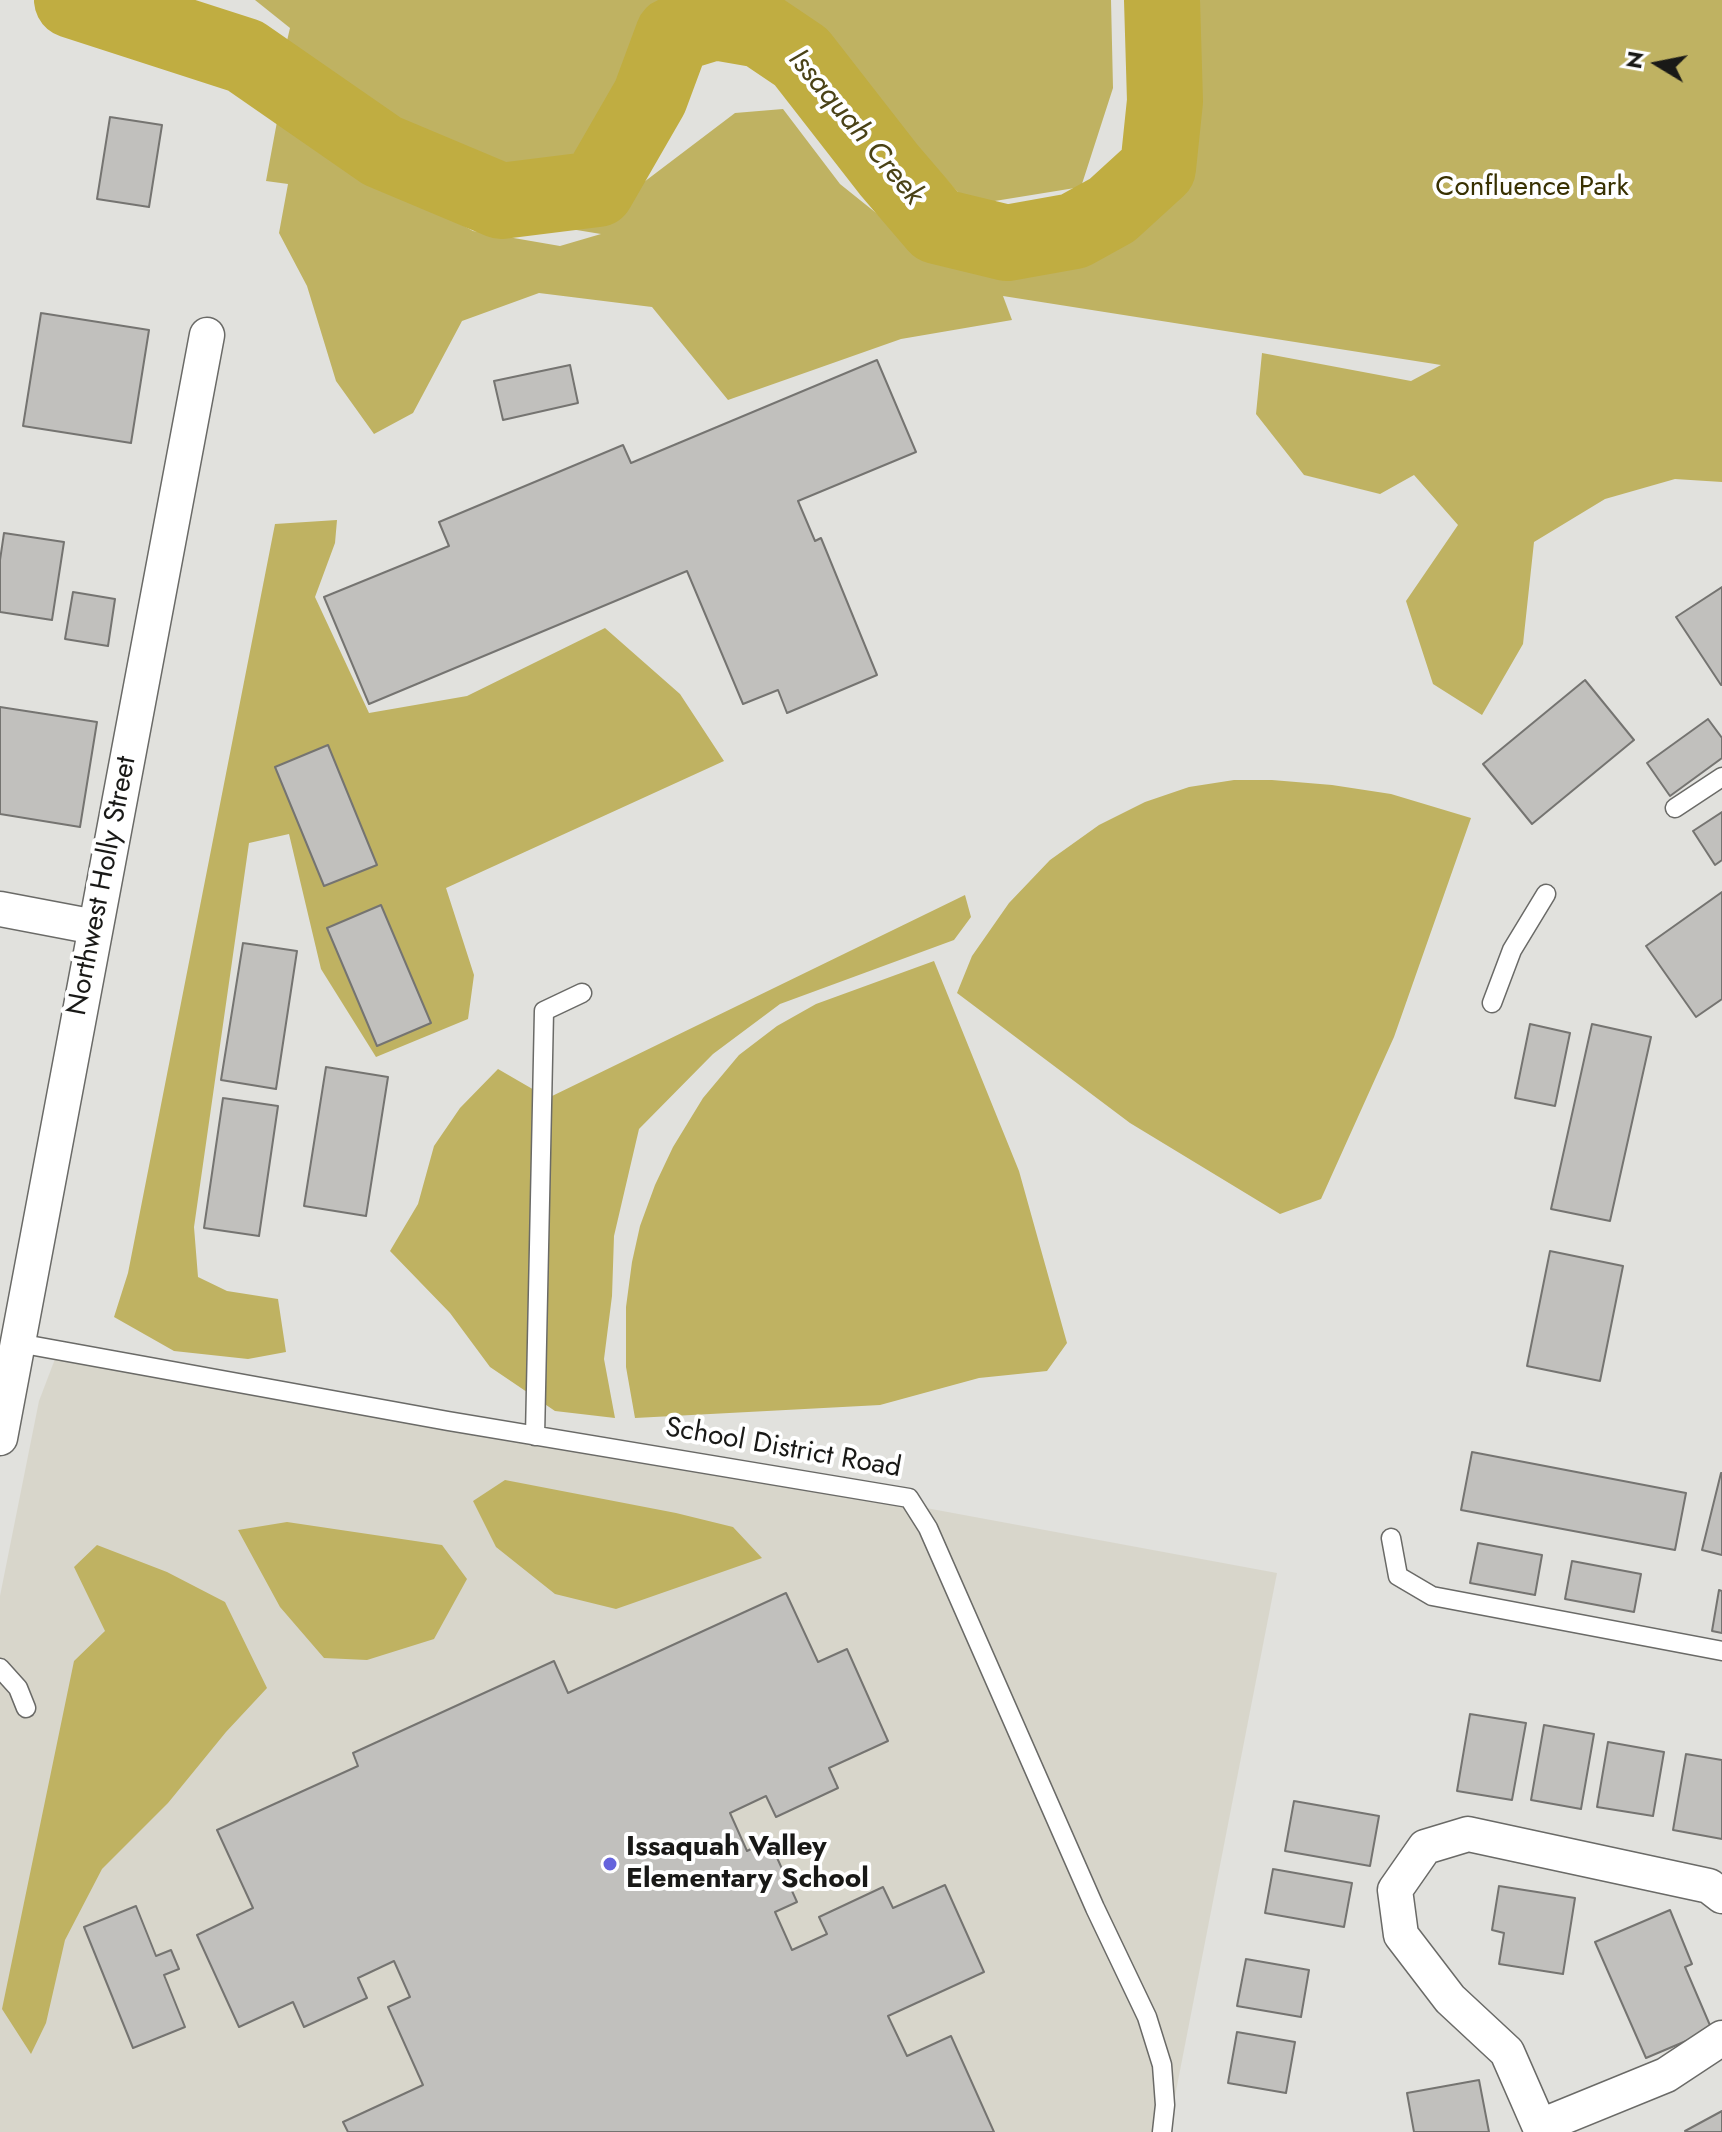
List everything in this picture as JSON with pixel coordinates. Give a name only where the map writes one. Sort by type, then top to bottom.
[{"type":"street","name":"Northwest Holly Street","points":[[0,1438],[9,1341],[95,927],[207,335]]},
{"type":"street","points":[[0,909],[95,927]]},
{"type":"street","points":[[1722,1896],[1709,1886],[1468,1834],[1425,1847],[1395,1890],[1401,1935],[1450,1999],[1507,2052],[1542,2129],[1666,2075],[1722,2038]]},
{"type":"lane","points":[[1675,808],[1722,777]]},
{"type":"lane","points":[[1492,1003],[1512,950],[1546,894]]},
{"type":"lane","points":[[535,1436],[544,1011],[582,993]]},
{"type":"lane","name":"School District Road","points":[[9,1341],[535,1436],[909,1498],[928,1528],[1095,1908],[1147,2017],[1162,2065],[1165,2105],[1162,2132]]},
{"type":"lane","points":[[1391,1538],[1398,1576],[1432,1596],[1722,1651]]},
{"type":"lane","points":[[0,1668],[18,1688],[26,1708]]},
{"type":"shaded area","name":"Issaquah Valley Elementary School","points":[[55,1359],[316,1395],[1277,1573],[1168,2132],[0,2132],[0,1596],[39,1401]]},
{"type":"green space","points":[[255,0],[662,0],[587,154],[499,177],[399,132],[286,45],[290,28]]},
{"type":"green space","points":[[770,0],[1111,0],[1113,88],[1081,187],[970,205],[900,130],[834,39]]},
{"type":"green space","name":"Confluence Park","points":[[1185,0],[1722,0],[1722,482],[1675,479],[1605,499],[1534,542],[1523,644],[1482,715],[1433,684],[1406,601],[1458,525],[1414,475],[1380,494],[1304,475],[1256,414],[1262,353],[1411,381],[1441,365],[1003,296],[1012,320],[901,339],[728,400],[652,307],[539,293],[462,321],[413,413],[374,434],[336,381],[307,286],[279,233],[288,184],[266,181],[279,111],[498,208],[615,204],[735,113],[783,109],[840,184],[921,249],[1057,263],[1132,225],[1188,156]],"holes":[[[430,206],[601,234],[560,246],[473,231]]]},
{"type":"green space","points":[[337,520],[335,543],[315,597],[369,713],[467,696],[605,628],[680,694],[724,761],[446,888],[474,975],[468,1019],[376,1057],[321,969],[289,834],[249,843],[194,1227],[198,1277],[227,1291],[278,1299],[286,1352],[248,1359],[174,1351],[114,1317],[128,1273],[275,524]]},
{"type":"green space","points":[[1234,780],[1332,785],[1391,794],[1471,818],[1394,1037],[1321,1199],[1280,1214],[1130,1123],[957,993],[972,956],[1009,903],[1050,860],[1099,825],[1145,802],[1189,787]]},
{"type":"green space","points":[[965,895],[971,917],[954,940],[780,1004],[713,1054],[639,1129],[614,1236],[612,1296],[604,1359],[615,1418],[555,1411],[490,1367],[450,1313],[390,1251],[418,1204],[434,1146],[460,1108],[498,1069],[548,1098]]},
{"type":"green space","points":[[934,961],[1019,1171],[1067,1343],[1047,1371],[979,1378],[880,1405],[635,1418],[626,1367],[626,1307],[632,1262],[640,1226],[655,1185],[673,1147],[703,1098],[739,1055],[777,1026],[816,1004]]},
{"type":"green space","points":[[505,1480],[733,1527],[762,1558],[616,1609],[555,1594],[496,1547],[473,1501]]},
{"type":"green space","points":[[287,1522],[442,1545],[467,1579],[434,1639],[367,1660],[324,1658],[280,1607],[238,1530]]},
{"type":"green space","points":[[97,1545],[167,1572],[225,1602],[267,1688],[168,1803],[102,1869],[65,1940],[46,2023],[31,2054],[2,2009],[74,1661],[105,1631],[74,1567]]},
{"type":"building","points":[[110,117],[162,125],[149,207],[97,199]]},
{"type":"building","points":[[41,313],[149,330],[131,443],[23,426]]},
{"type":"building","points":[[877,360],[916,452],[798,501],[815,541],[821,538],[877,675],[787,713],[778,690],[743,704],[687,571],[369,704],[324,597],[449,546],[439,522],[623,445],[631,463]]},
{"type":"building","points":[[570,365],[578,403],[503,420],[494,381]]},
{"type":"building","points":[[4,533],[64,542],[52,620],[0,612],[0,560]]},
{"type":"building","points":[[1722,587],[1722,685],[1721,685],[1676,617]]},
{"type":"building","points":[[73,592],[115,599],[108,646],[65,639]]},
{"type":"building","points":[[1585,680],[1634,740],[1532,824],[1483,764]]},
{"type":"building","points":[[0,707],[97,722],[80,827],[0,814]]},
{"type":"building","points":[[1708,719],[1722,738],[1722,758],[1670,796],[1647,763]]},
{"type":"building","points":[[328,745],[377,865],[324,886],[275,767]]},
{"type":"building","points":[[1722,812],[1722,860],[1715,865],[1693,831]]},
{"type":"building","points":[[1722,892],[1722,999],[1696,1017],[1646,946]]},
{"type":"building","points":[[381,905],[431,1023],[377,1046],[327,928]]},
{"type":"building","points":[[243,943],[297,951],[276,1089],[221,1080]]},
{"type":"building","points":[[1530,1024],[1570,1033],[1555,1106],[1515,1098]]},
{"type":"building","points":[[1592,1024],[1651,1037],[1610,1221],[1551,1209]]},
{"type":"building","points":[[326,1067],[388,1077],[366,1216],[304,1206]]},
{"type":"building","points":[[223,1098],[278,1106],[259,1236],[204,1228]]},
{"type":"building","points":[[1550,1251],[1623,1266],[1600,1381],[1527,1366]]},
{"type":"building","points":[[1472,1452],[1686,1493],[1675,1550],[1461,1510]]},
{"type":"building","points":[[1722,1473],[1722,1555],[1702,1550]]},
{"type":"building","points":[[1478,1543],[1542,1555],[1535,1595],[1470,1583]]},
{"type":"building","points":[[1572,1561],[1641,1574],[1634,1612],[1565,1599]]},
{"type":"building","points":[[1719,1590],[1722,1591],[1722,1633],[1712,1631]]},
{"type":"building","points":[[786,1593],[818,1662],[847,1649],[888,1741],[829,1768],[838,1788],[776,1817],[766,1796],[730,1813],[747,1851],[769,1840],[797,1902],[775,1912],[792,1950],[827,1934],[819,1917],[883,1887],[893,1908],[945,1885],[984,1972],[888,2016],[907,2056],[951,2036],[994,2132],[348,2132],[343,2122],[423,2085],[388,2007],[410,1997],[394,1961],[358,1978],[367,1998],[304,2027],[293,2002],[239,2027],[197,1935],[253,1908],[217,1830],[358,1766],[353,1753],[554,1661],[568,1693]]},
{"type":"building","points":[[1470,1714],[1526,1723],[1512,1800],[1457,1791]]},
{"type":"building","points":[[1544,1725],[1594,1734],[1581,1809],[1531,1800]]},
{"type":"building","points":[[1608,1742],[1664,1752],[1653,1816],[1597,1807]]},
{"type":"building","points":[[1686,1754],[1722,1760],[1722,1839],[1673,1830]]},
{"type":"building","points":[[1294,1801],[1379,1816],[1370,1866],[1285,1851]]},
{"type":"building","points":[[1273,1869],[1352,1883],[1344,1927],[1265,1913]]},
{"type":"building","points":[[1499,1886],[1575,1898],[1563,1974],[1499,1964],[1504,1933],[1492,1930]]},
{"type":"building","points":[[136,1906],[156,1956],[171,1950],[179,1969],[164,1975],[185,2027],[133,2048],[84,1927]]},
{"type":"building","points":[[1670,1910],[1692,1964],[1685,1967],[1712,2030],[1646,2058],[1595,1942]]},
{"type":"building","points":[[1246,1959],[1309,1970],[1301,2017],[1237,2006]]},
{"type":"building","points":[[1237,2032],[1295,2042],[1286,2093],[1228,2083]]},
{"type":"building","points":[[1479,2080],[1489,2132],[1414,2132],[1407,2093]]},
{"type":"building","points":[[1722,2111],[1722,2132],[1685,2131]]},
{"type":"waterway","name":"Issaquah Creek","points":[[72,0],[245,56],[382,151],[501,201],[597,189],[650,97],[673,35],[715,22],[761,30],[801,57],[937,226],[1007,243],[1074,231],[1112,210],[1158,168],[1165,101],[1162,0]]},
{"type":"place","name":"Issaquah Valley Elementary School","points":[[610,1864]]}]
